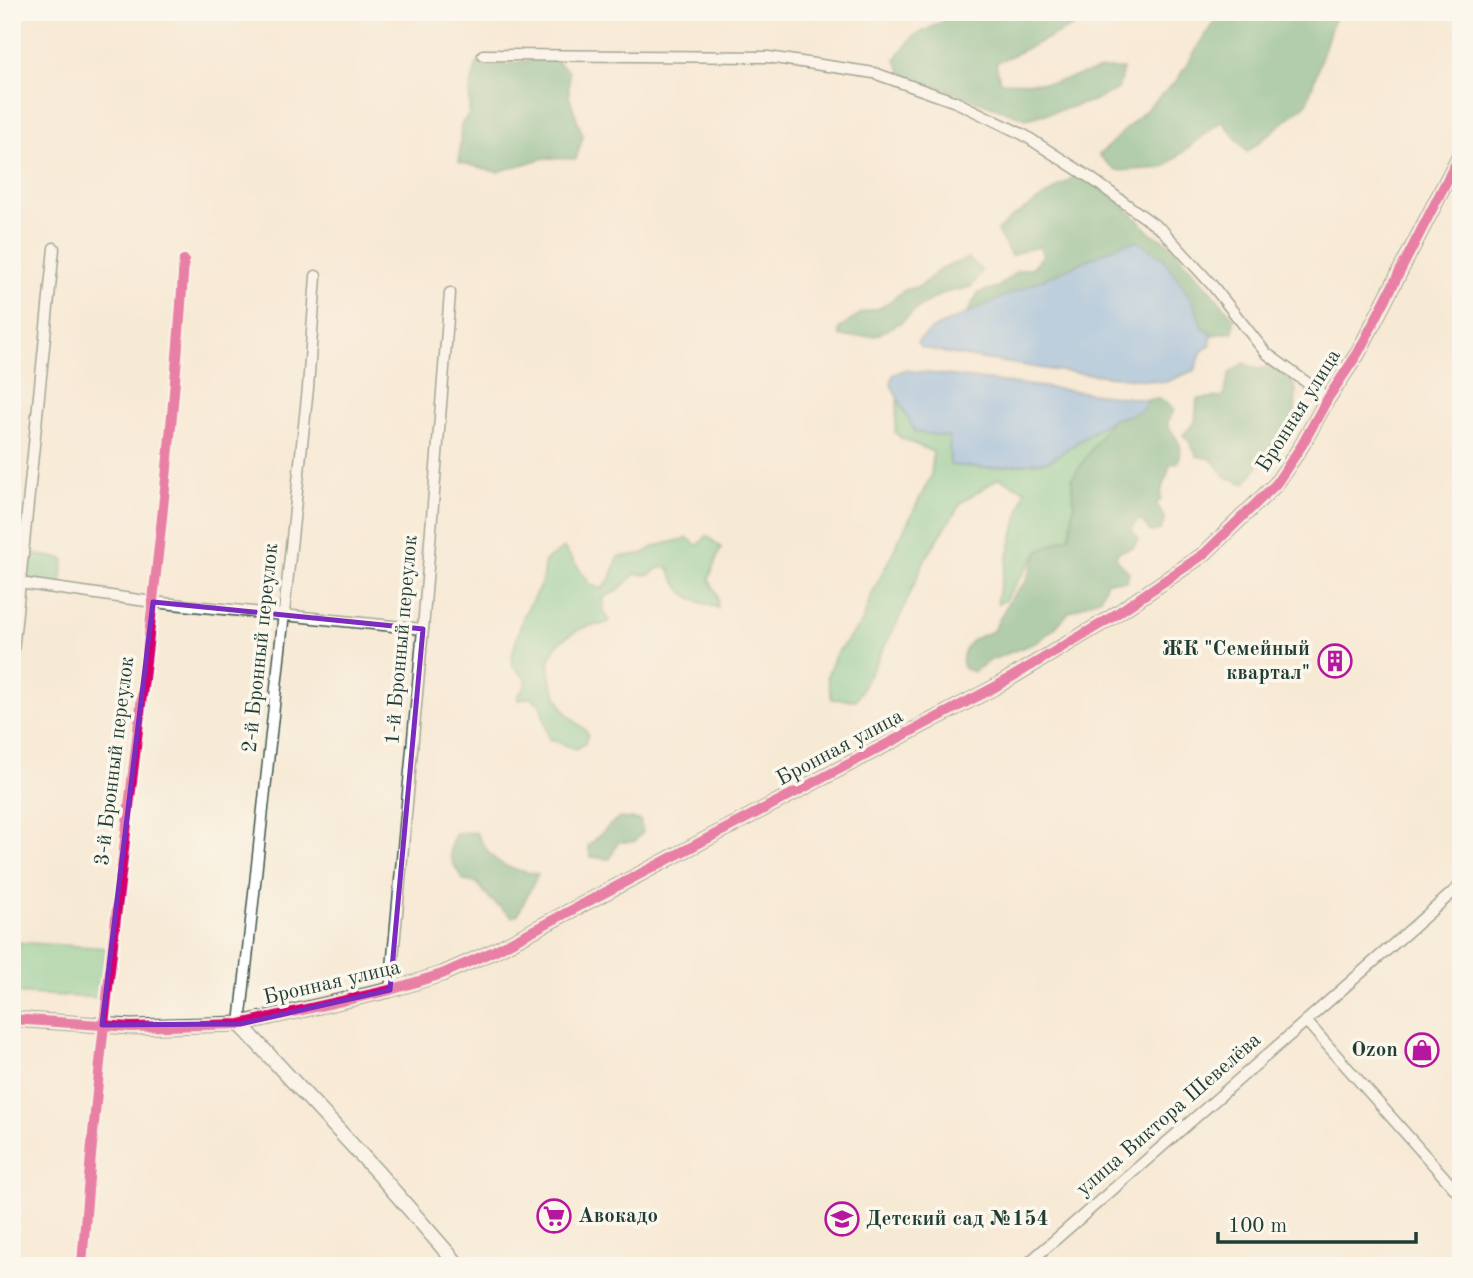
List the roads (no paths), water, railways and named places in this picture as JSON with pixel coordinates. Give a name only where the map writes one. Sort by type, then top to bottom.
[{"type":"street","points":[[483,55],[768,57],[874,74],[956,102],[1024,135],[1092,179],[1163,231],[1212,285],[1266,353],[1328,398]]},
{"type":"street","name":"Бронная улица","points":[[12,1019],[164,1028],[240,1024],[390,990],[442,974],[494,951],[987,691],[1109,620],[1201,556],[1276,485],[1358,353],[1461,153]]},
{"type":"street","points":[[12,661],[17,582],[54,248]]},
{"type":"street","name":"3-й Бронный переулок","points":[[82,1266],[102,1025],[153,602],[177,376],[184,260]]},
{"type":"street","name":"2-й Бронный переулок","points":[[240,1024],[308,388],[316,276]]},
{"type":"street","name":"1-й Бронный переулок","points":[[390,990],[450,293]]},
{"type":"street","points":[[17,582],[153,602],[423,629]]},
{"type":"street","name":"улица Виктора Шевелёва","points":[[1025,1266],[1461,885]]},
{"type":"street","points":[[1306,1021],[1461,1196]]},
{"type":"street","points":[[240,1024],[379,1173],[460,1266]]},
{"type":"water","points":[[1137,241],[1163,258],[1194,304],[1202,327],[1212,335],[1210,346],[1202,351],[1195,370],[1166,382],[1052,370],[946,353],[921,347],[917,342],[934,328],[1123,244]]},
{"type":"water","points":[[904,370],[1148,400],[1141,411],[1111,420],[1049,461],[986,468],[950,465],[949,437],[915,432],[891,385],[893,375]]},
{"type":"place","name":"ЖК \"Семейный квартал\"","points":[[1335,661]]},
{"type":"place","name":"Ozon","points":[[1422,1050]]},
{"type":"place","name":"Авокадо","points":[[554,1216]]},
{"type":"place","name":"Детский сад №154","points":[[842,1219]]}]
